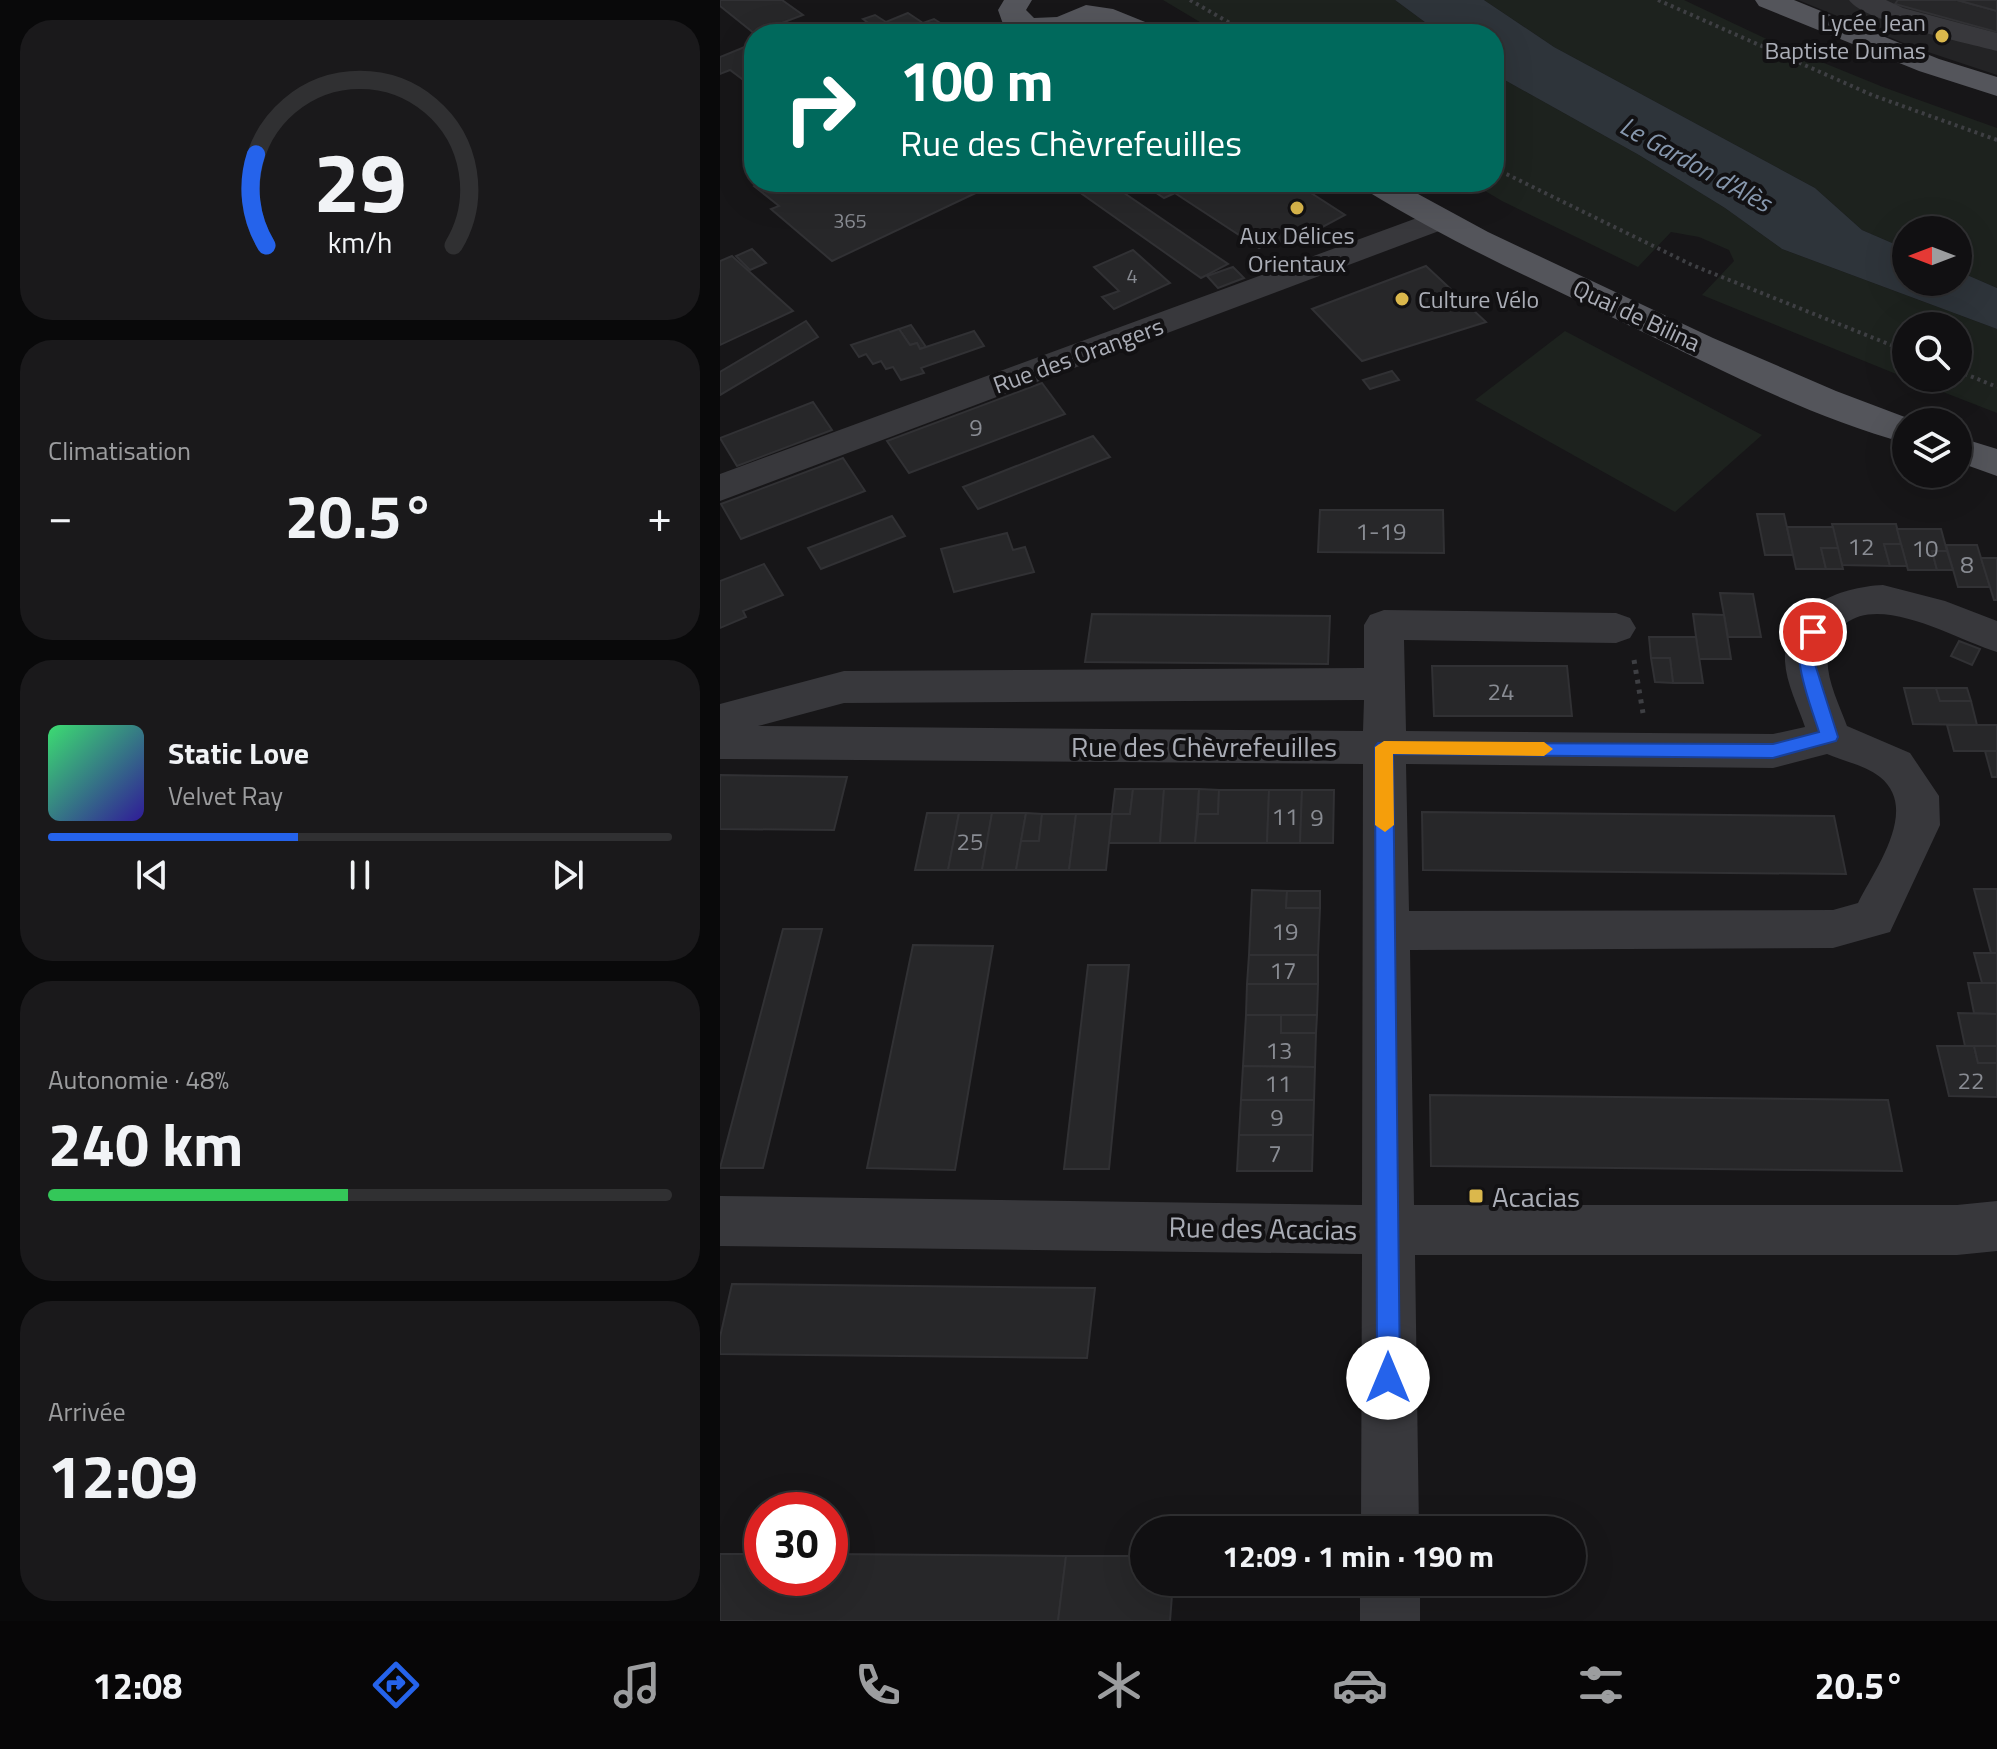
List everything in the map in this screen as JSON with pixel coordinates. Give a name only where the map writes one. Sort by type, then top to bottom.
[{"type":"main road","points":[[1018,0],[1012,14],[1023,24]]},
{"type":"main road","points":[[1769,0],[1929,65],[1997,87]]},
{"type":"main road","points":[[1056,24],[1081,12],[1103,15],[1125,24]]},
{"type":"main road","points":[[1081,12],[1100,24]]},
{"type":"main road","name":"Quai de Bilina","points":[[1388,192],[1436,221],[1671,333],[1892,426]]},
{"type":"main road","points":[[1972,454],[1997,463]]},
{"type":"street","points":[[1863,0],[1893,14],[1997,42]]},
{"type":"street","name":"Rue des Orangers","points":[[720,488],[1436,221]]},
{"type":"street","points":[[1385,931],[1833,929],[1874,918],[1918,825],[1917,796],[1895,765],[1830,737],[1806,661],[1813,632],[1832,610],[1860,598],[1899,602],[1997,637]]},
{"type":"street","points":[[1390,1516],[1384,625],[1616,628]]},
{"type":"street","points":[[720,720],[844,687],[1384,684]]},
{"type":"street","name":"Rue des Chèvrefeuilles","points":[[720,742],[1773,751],[1830,737]]},
{"type":"street","name":"Rue des Acacias","points":[[720,1221],[1387,1230],[1957,1230],[1997,1226]]},
{"type":"street","points":[[1390,1596],[1390,1621]]},
{"type":"path","points":[[1190,0],[1232,24]]},
{"type":"path","points":[[1658,0],[1872,95],[1997,140]]},
{"type":"path","points":[[1504,173],[1692,265],[1892,345]]},
{"type":"path","points":[[1972,377],[1997,387]]},
{"type":"path","points":[[1616,628],[1633,651],[1648,750]]},
{"type":"shaded area","points":[[1163,0],[1395,0],[1427,24],[1203,24]]},
{"type":"shaded area","points":[[1484,0],[1684,0],[1775,43],[1883,87],[1997,128],[1997,288],[1972,277],[1972,216],[1892,216],[1892,243],[1862,230],[1815,188],[1554,47]]},
{"type":"shaded area","name":"Lycée Jean Baptiste Dumas","points":[[1798,0],[1997,0],[1997,75],[1916,48]]},
{"type":"shaded area","points":[[1504,80],[1639,155],[1725,208],[1782,249],[1892,290],[1892,296],[1908,296],[1951,312],[1892,312],[1892,372],[1702,295],[1734,261],[1729,250],[1699,237],[1671,232],[1638,267],[1487,192],[1504,192]]},
{"type":"shaded area","points":[[1972,320],[1997,329],[1997,413],[1943,392],[1972,392]]},
{"type":"shaded area","points":[[1565,331],[1762,435],[1675,512],[1475,400]]},
{"type":"water","name":"Le Gardon d'Alès","points":[[1395,0],[1484,0],[1554,47],[1815,188],[1862,230],[1892,243],[1892,290],[1782,249],[1725,208],[1639,155],[1504,80],[1504,24],[1427,24]]},
{"type":"water","points":[[1972,277],[1997,288],[1997,329],[1972,320],[1972,312],[1951,312],[1908,296],[1972,296]]},
{"type":"building","points":[[720,0],[782,0],[803,15],[779,24],[744,25],[720,6]]},
{"type":"building","points":[[1898,0],[1957,0],[1997,11],[1997,32],[1895,4]]},
{"type":"building","points":[[1957,0],[1997,0],[1997,11]]},
{"type":"building","points":[[908,13],[923,23],[934,19],[942,24],[862,24],[867,22],[863,19],[875,15],[886,22]]},
{"type":"building","points":[[744,47],[744,80],[730,70],[720,74],[720,57]]},
{"type":"building","points":[[762,192],[978,192],[832,261],[771,209],[779,206]]},
{"type":"building","points":[[1079,192],[1123,192],[1228,264],[1201,278]]},
{"type":"building","points":[[1155,192],[1175,193],[1164,198]]},
{"type":"building","points":[[1173,192],[1309,192],[1345,215],[1287,246],[1276,239],[1259,248]]},
{"type":"building","points":[[752,249],[766,263],[750,270],[736,256]]},
{"type":"building","points":[[1133,250],[1170,283],[1114,309],[1102,297],[1119,291],[1094,267]]},
{"type":"building","points":[[732,256],[793,311],[720,345],[720,261]]},
{"type":"building","points":[[1426,266],[1486,322],[1362,361],[1312,309]]},
{"type":"building","points":[[1233,267],[1244,278],[1218,288],[1207,276]]},
{"type":"building","points":[[806,321],[818,337],[720,395],[720,372]]},
{"type":"building","points":[[911,325],[926,347],[920,349],[917,343],[910,345],[899,329]]},
{"type":"building","points":[[899,329],[910,345],[917,343],[920,349],[974,331],[984,346],[921,368],[924,373],[901,380],[893,367],[886,369],[881,361],[873,364],[866,354],[859,357],[851,345]]},
{"type":"building","points":[[1392,371],[1399,380],[1370,389],[1363,380]]},
{"type":"building","points":[[1042,383],[1065,414],[909,473],[887,441]]},
{"type":"building","points":[[813,402],[832,430],[737,466],[720,438]]},
{"type":"building","points":[[1093,436],[1110,457],[978,509],[963,487]]},
{"type":"building","points":[[843,458],[865,491],[741,539],[721,504]]},
{"type":"building","points":[[1320,510],[1443,510],[1444,553],[1318,552]]},
{"type":"building","points":[[1757,514],[1784,514],[1793,555],[1765,555]]},
{"type":"building","points":[[892,516],[905,536],[821,569],[808,548]]},
{"type":"building","points":[[1832,524],[1896,524],[1901,544],[1884,544],[1890,566],[1842,565]]},
{"type":"building","points":[[1787,527],[1833,527],[1838,548],[1821,548],[1826,569],[1796,569]]},
{"type":"building","points":[[1897,529],[1941,529],[1947,551],[1932,551],[1937,570],[1908,570]]},
{"type":"building","points":[[1007,533],[1013,550],[1025,547],[1034,572],[954,592],[941,549]]},
{"type":"building","points":[[1884,544],[1901,544],[1907,566],[1890,566]]},
{"type":"building","points":[[1946,545],[1977,545],[1990,587],[1958,587]]},
{"type":"building","points":[[1821,548],[1838,548],[1843,569],[1826,569]]},
{"type":"building","points":[[1932,551],[1947,551],[1953,570],[1937,570]]},
{"type":"building","points":[[1981,558],[1997,558],[1997,600],[1994,600]]},
{"type":"building","points":[[764,564],[783,595],[743,611],[746,617],[720,628],[720,581]]},
{"type":"building","points":[[1720,593],[1753,594],[1761,637],[1728,637]]},
{"type":"building","points":[[1092,614],[1330,616],[1328,664],[1085,662]]},
{"type":"building","points":[[1693,614],[1724,615],[1731,659],[1699,659]]},
{"type":"building","points":[[1649,637],[1696,637],[1703,683],[1673,683],[1670,658],[1651,658]]},
{"type":"building","points":[[1959,641],[1980,649],[1972,665],[1951,656]]},
{"type":"building","points":[[1651,658],[1670,658],[1673,683],[1655,682]]},
{"type":"building","points":[[1432,666],[1567,666],[1572,716],[1434,716]]},
{"type":"building","points":[[1904,688],[1936,688],[1940,701],[1971,701],[1977,725],[1913,724]]},
{"type":"building","points":[[1936,688],[1967,688],[1971,701],[1940,701]]},
{"type":"building","points":[[1947,725],[1997,725],[1997,751],[1954,751]]},
{"type":"building","points":[[1985,751],[1997,751],[1997,777],[1992,777]]},
{"type":"building","points":[[720,775],[847,777],[834,830],[720,829]]},
{"type":"building","points":[[1115,789],[1133,789],[1130,814],[1112,814]]},
{"type":"building","points":[[1133,789],[1164,789],[1160,843],[1109,843],[1112,814],[1130,814]]},
{"type":"building","points":[[1164,789],[1199,789],[1195,843],[1160,843]]},
{"type":"building","points":[[1199,789],[1219,790],[1218,814],[1198,814]]},
{"type":"building","points":[[1219,790],[1269,790],[1267,843],[1195,843],[1198,814],[1218,814]]},
{"type":"building","points":[[1269,790],[1302,790],[1300,843],[1267,843]]},
{"type":"building","points":[[1302,790],[1334,790],[1333,843],[1300,843]]},
{"type":"building","points":[[1422,812],[1834,816],[1846,874],[1423,870]]},
{"type":"building","points":[[927,813],[959,813],[948,870],[915,870]]},
{"type":"building","points":[[959,813],[992,813],[982,870],[948,870]]},
{"type":"building","points":[[992,813],[1026,813],[1016,870],[982,870]]},
{"type":"building","points":[[1026,813],[1042,814],[1039,841],[1021,841]]},
{"type":"building","points":[[1042,814],[1076,814],[1069,870],[1016,870],[1021,841],[1039,841]]},
{"type":"building","points":[[1076,814],[1112,814],[1106,870],[1069,870]]},
{"type":"building","points":[[1974,889],[1997,889],[1997,953],[1991,953]]},
{"type":"building","points":[[1252,890],[1287,891],[1286,908],[1320,908],[1318,955],[1249,955]]},
{"type":"building","points":[[1287,891],[1320,891],[1320,908],[1286,908]]},
{"type":"building","points":[[783,929],[822,929],[763,1168],[720,1168]]},
{"type":"building","points":[[913,945],[993,946],[955,1170],[867,1168]]},
{"type":"building","points":[[1974,953],[1997,953],[1997,983],[1982,983]]},
{"type":"building","points":[[1249,955],[1318,955],[1318,984],[1247,984]]},
{"type":"building","points":[[1088,965],[1129,965],[1109,1169],[1064,1169]]},
{"type":"building","points":[[1968,983],[1997,983],[1997,1014],[1974,1013]]},
{"type":"building","points":[[1247,984],[1318,984],[1317,1015],[1246,1015]]},
{"type":"building","points":[[1958,1013],[1997,1014],[1997,1046],[1965,1046]]},
{"type":"building","points":[[1246,1015],[1281,1015],[1281,1033],[1316,1033],[1315,1067],[1243,1066]]},
{"type":"building","points":[[1281,1015],[1317,1015],[1316,1033],[1281,1033]]},
{"type":"building","points":[[1937,1046],[1974,1046],[1978,1063],[1997,1063],[1997,1097],[1949,1096]]},
{"type":"building","points":[[1974,1046],[1997,1046],[1997,1063],[1978,1063]]},
{"type":"building","points":[[1243,1066],[1315,1067],[1314,1100],[1241,1100]]},
{"type":"building","points":[[1430,1095],[1888,1100],[1902,1171],[1431,1166]]},
{"type":"building","points":[[1241,1100],[1314,1100],[1313,1135],[1239,1135]]},
{"type":"building","points":[[1239,1135],[1313,1135],[1312,1171],[1237,1171]]},
{"type":"building","points":[[732,1284],[1095,1288],[1087,1358],[720,1354],[720,1337]]},
{"type":"building","points":[[720,1554],[744,1554],[744,1596],[848,1596],[848,1554],[1066,1556],[1058,1621],[720,1621]]},
{"type":"building","points":[[1066,1556],[1130,1556],[1130,1596],[1172,1596],[1170,1621],[1058,1621]]},
{"type":"slow traffic","points":[[1385,825],[1384,747],[1544,749]]},
{"type":"place","name":"Lycée Jean Baptiste Dumas","points":[[1942,36]]},
{"type":"place","name":"Aux Délices Orientaux","points":[[1297,208]]},
{"type":"place","name":"Culture Vélo","points":[[1402,299]]},
{"type":"place","name":"Acacias","points":[[1476,1196]]},
{"type":"route","points":[[1388,1378],[1384,747],[1773,751],[1830,737],[1806,661],[1813,632]]}]
